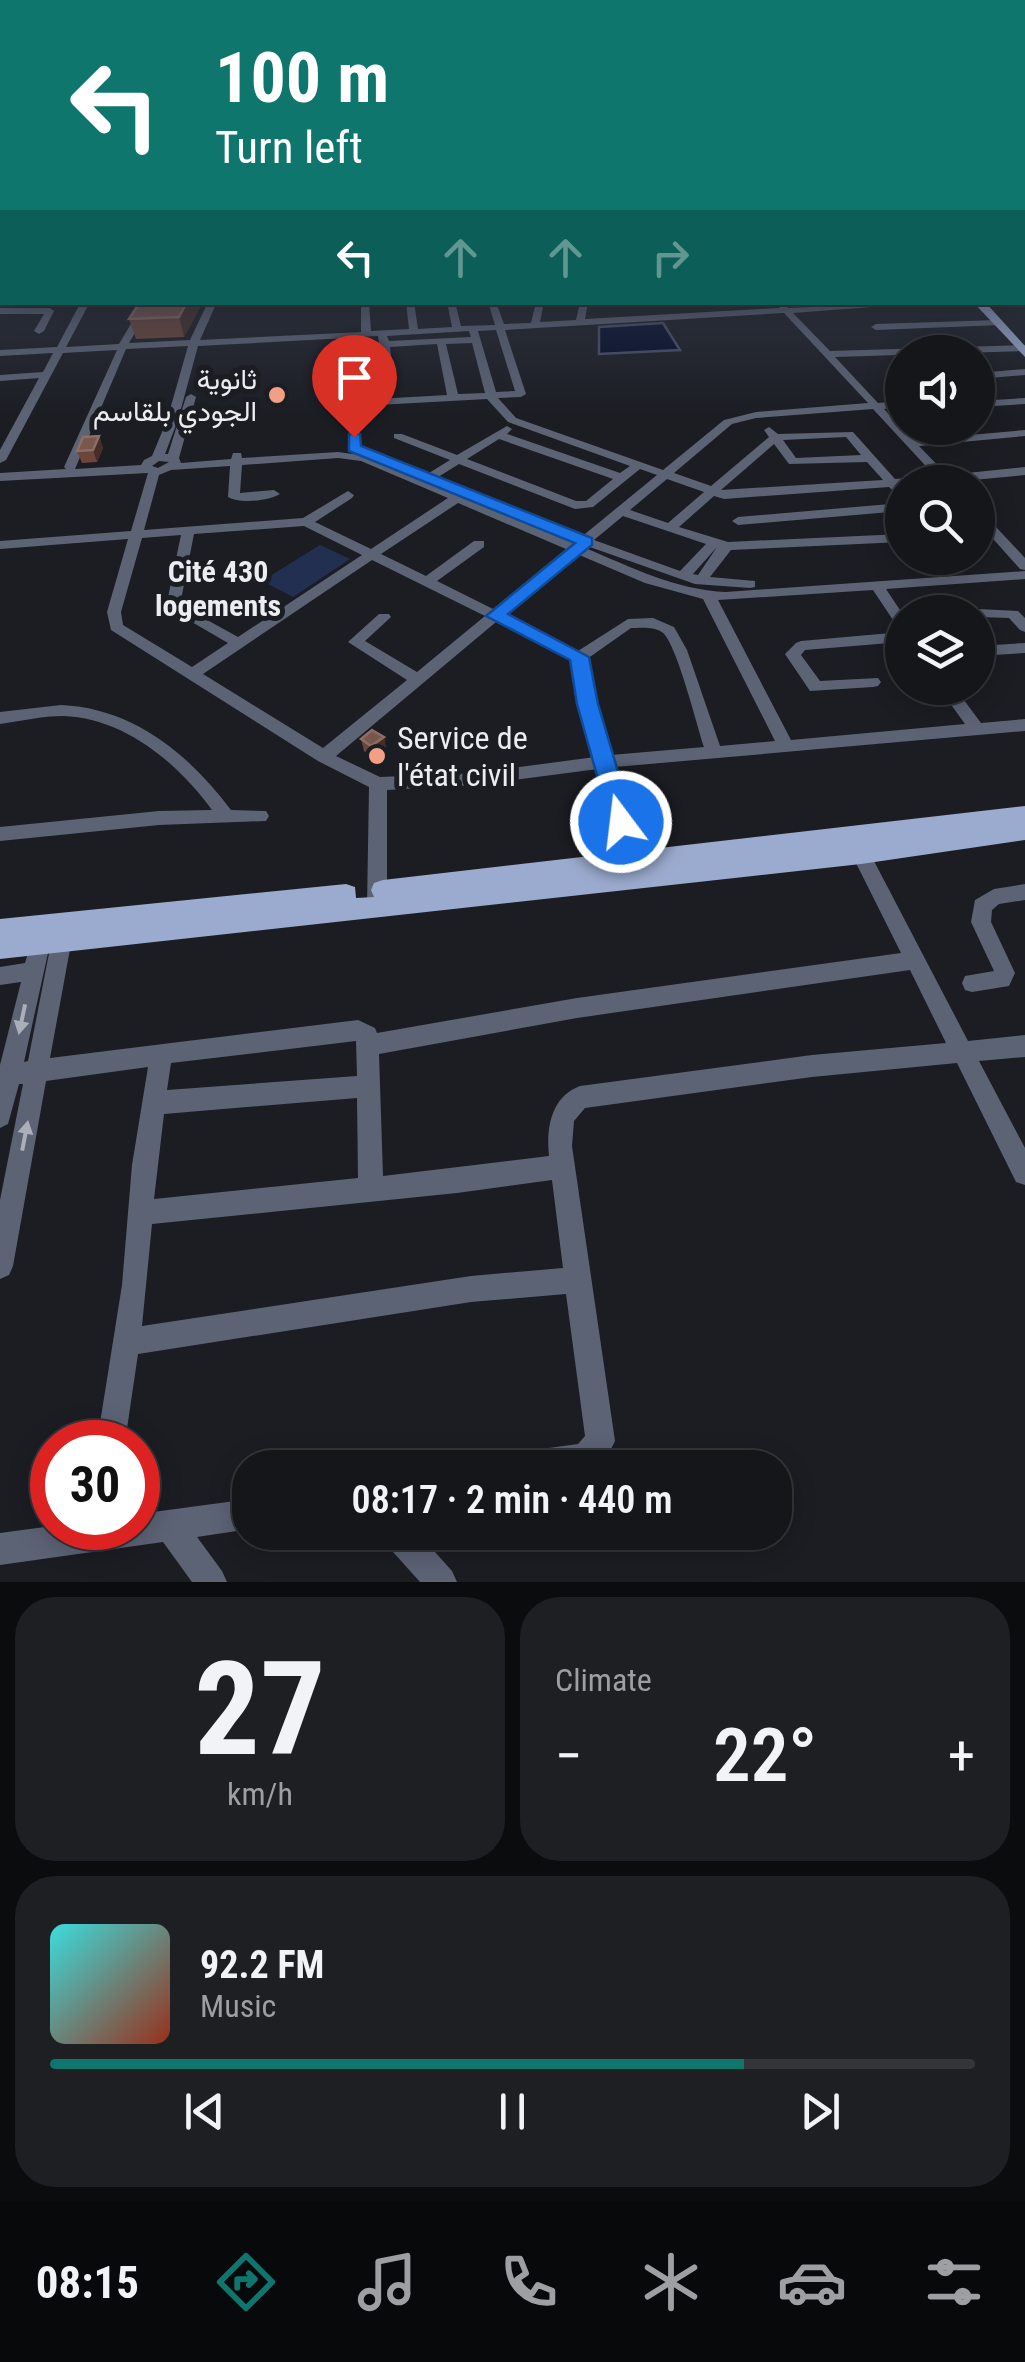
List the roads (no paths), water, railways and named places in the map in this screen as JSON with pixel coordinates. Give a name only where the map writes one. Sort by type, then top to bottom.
[{"type":"main road","points":[[981,305],[1024,348]]},
{"type":"main road","points":[[989,305],[1024,348]]},
{"type":"main road","points":[[0,930],[52,933],[1022,826]]},
{"type":"main road","points":[[0,948],[52,933]]},
{"type":"street","points":[[0,460],[84,305]]},
{"type":"street","points":[[70,467],[123,346],[148,305]]},
{"type":"street","points":[[212,305],[173,420],[152,464],[138,534],[113,620],[121,631],[324,758],[378,784],[475,779],[605,762],[1025,724]]},
{"type":"street","points":[[174,462],[200,342],[224,305]]},
{"type":"street","points":[[365,305],[366,332]]},
{"type":"street","points":[[410,305],[414,330]]},
{"type":"street","points":[[452,305],[457,329]]},
{"type":"street","points":[[356,403],[522,394],[493,305]]},
{"type":"street","points":[[535,325],[540,305]]},
{"type":"street","points":[[580,322],[583,305]]},
{"type":"street","points":[[384,344],[441,342],[499,327],[782,306],[892,305]]},
{"type":"street","points":[[782,306],[885,414]]},
{"type":"street","points":[[854,307],[885,335]]},
{"type":"street","points":[[0,311],[50,311],[40,331]]},
{"type":"street","points":[[876,327],[997,323]]},
{"type":"street","points":[[0,353],[414,330],[457,329],[474,334]]},
{"type":"street","points":[[381,332],[387,365]]},
{"type":"street","points":[[352,334],[354,448]]},
{"type":"street","points":[[474,334],[492,398],[512,420],[718,493],[885,483]]},
{"type":"street","points":[[441,342],[453,397]]},
{"type":"street","points":[[995,349],[1024,348]]},
{"type":"street","points":[[828,354],[885,352]]},
{"type":"street","points":[[995,375],[1025,372]]},
{"type":"street","points":[[0,378],[46,375]]},
{"type":"street","points":[[995,403],[1025,401]]},
{"type":"street","points":[[324,758],[728,422],[756,415],[885,405]]},
{"type":"street","points":[[756,415],[793,462],[869,458]]},
{"type":"street","points":[[426,480],[500,435],[512,420]]},
{"type":"street","points":[[995,436],[1025,433]]},
{"type":"street","points":[[670,528],[718,493],[775,437],[849,434],[885,475]]},
{"type":"street","points":[[500,435],[622,478]]},
{"type":"street","points":[[398,436],[575,505],[588,504],[638,465]]},
{"type":"street","points":[[913,445],[931,465]]},
{"type":"street","points":[[237,459],[354,448],[680,591],[709,597],[1025,575]]},
{"type":"street","points":[[0,474],[174,462],[352,456],[426,480],[455,498],[581,545],[700,581],[783,583],[1025,565]]},
{"type":"street","points":[[237,459],[234,497],[274,494]]},
{"type":"street","points":[[0,474],[152,464]]},
{"type":"street","points":[[995,475],[1025,471]]},
{"type":"street","points":[[718,493],[738,520],[750,546]]},
{"type":"street","points":[[0,545],[306,522],[348,496]]},
{"type":"street","points":[[191,675],[455,498]]},
{"type":"street","points":[[738,520],[885,508]]},
{"type":"street","points":[[621,511],[720,545],[885,539]]},
{"type":"street","points":[[306,522],[579,657],[635,869]]},
{"type":"street","points":[[188,530],[173,608],[237,642]]},
{"type":"street","points":[[995,540],[1025,565]]},
{"type":"street","points":[[427,582],[480,544]]},
{"type":"street","points":[[683,576],[720,545]]},
{"type":"street","points":[[700,581],[720,545]]},
{"type":"street","points":[[877,586],[885,598]]},
{"type":"street","points":[[709,597],[784,745]]},
{"type":"street","points":[[995,613],[1013,614],[1025,627]]},
{"type":"street","points":[[384,617],[355,642],[419,680]]},
{"type":"street","points":[[579,657],[628,624],[653,623],[669,630],[680,650],[714,752]]},
{"type":"street","points":[[873,682],[816,686],[793,654],[802,646],[885,639]]},
{"type":"street","points":[[995,650],[1025,648]]},
{"type":"street","points":[[959,705],[977,729]]},
{"type":"street","points":[[0,718],[68,710],[100,715],[177,760],[202,780],[226,815]]},
{"type":"street","points":[[376,898],[378,784]]},
{"type":"street","points":[[0,834],[226,815],[260,816]]},
{"type":"street","points":[[856,845],[964,1051],[1015,1133],[1025,1173]]},
{"type":"street","points":[[972,982],[1002,978],[1005,973],[981,922],[982,906],[994,897],[1025,892]]},
{"type":"street","points":[[0,1116],[5,1075],[32,972],[52,933]]},
{"type":"street","points":[[0,1266],[36,1071],[52,933]]},
{"type":"street","points":[[370,1045],[577,1008],[915,960]]},
{"type":"street","points":[[0,976],[32,972]]},
{"type":"street","points":[[5,1075],[358,1030],[367,1035],[370,1045],[371,1188]]},
{"type":"street","points":[[592,1450],[600,1440],[562,1166],[561,1118],[568,1105],[580,1097],[812,1066],[1025,1046]]},
{"type":"street","points":[[114,1420],[162,1054]]},
{"type":"street","points":[[153,1103],[369,1086]]},
{"type":"street","points":[[142,1213],[261,1196],[482,1179],[562,1166]]},
{"type":"street","points":[[127,1342],[471,1289],[576,1280]]},
{"type":"street","points":[[160,1528],[232,1517]]},
{"type":"street","points":[[171,1527],[211,1582]]},
{"type":"street","points":[[0,1549],[30,1544]]},
{"type":"street","points":[[412,1550],[441,1582]]},
{"type":"place","name":"ثانوية الجودي بلقاسم","points":[[277,395]]},
{"type":"place","name":"Service de l'état civil","points":[[377,756]]},
{"type":"district","name":"Cité 430 logements","points":[[218,588]]}]
